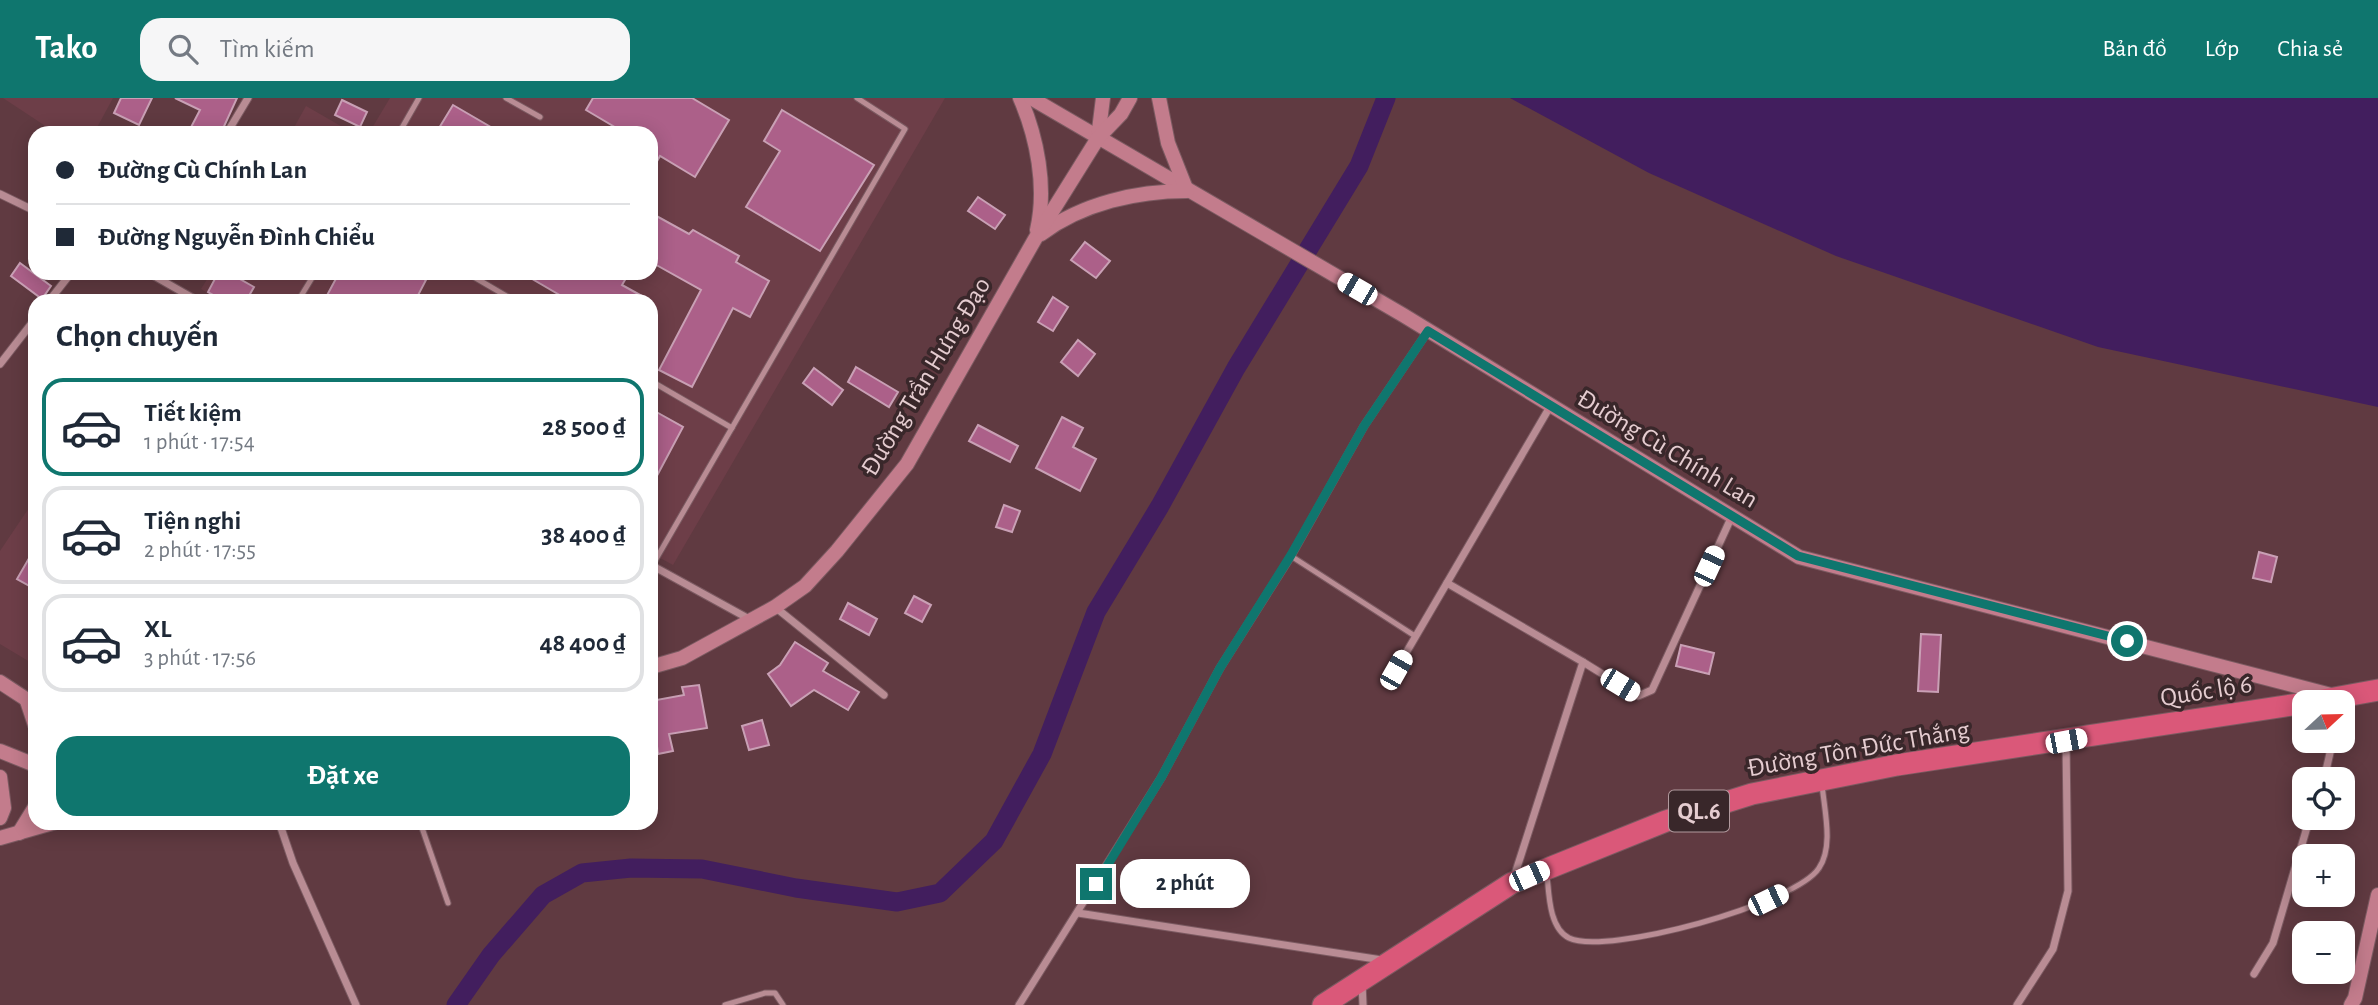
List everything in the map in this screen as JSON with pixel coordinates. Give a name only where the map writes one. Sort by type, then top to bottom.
[{"type":"highway","points":[[2356,696],[2378,690]]},
{"type":"highway","name":"Quốc lộ 6","points":[[2116,732],[2292,705]]},
{"type":"highway","name":"Đường Tôn Đức Thắng","points":[[1323,1005],[1512,883],[1665,821],[1752,794],[1822,778],[2116,732]]},
{"type":"main road","points":[[1020,98],[1031,131],[1038,167],[1040,210],[1035,239]]},
{"type":"main road","name":"Đường Cù Chính Lan","points":[[1031,98],[1403,315],[1798,556],[2227,667],[2305,690]]},
{"type":"main road","points":[[1098,138],[1103,98]]},
{"type":"main road","points":[[1098,138],[1121,114],[1130,98]]},
{"type":"main road","points":[[1035,239],[1068,218],[1105,203],[1144,193],[1188,191],[1168,143],[1159,100]]},
{"type":"main road","name":"Đường Trần Hưng Đạo","points":[[658,665],[682,658],[775,607],[805,586],[837,551],[907,464],[1035,239],[1098,138]]},
{"type":"main road","points":[[0,682],[28,701]]},
{"type":"main road","points":[[0,751],[28,762]]},
{"type":"main road","points":[[0,777],[4,808],[0,818]]},
{"type":"main road","points":[[19,833],[28,818]]},
{"type":"main road","points":[[0,838],[29,830]]},
{"type":"main road","points":[[2351,1005],[2355,998],[2378,895]]},
{"type":"street","points":[[232,126],[248,98]]},
{"type":"street","points":[[0,194],[28,208]]},
{"type":"street","points":[[54,294],[66,280]]},
{"type":"street","points":[[161,280],[186,294]]},
{"type":"street","points":[[0,364],[28,328]]},
{"type":"street","points":[[1022,1004],[1161,778],[1220,668],[1291,555],[1364,426],[1428,331]]},
{"type":"street","points":[[1396,670],[1551,405]]},
{"type":"street","points":[[1447,583],[1638,696],[1651,690],[1732,516]]},
{"type":"street","points":[[658,568],[751,620]]},
{"type":"street","points":[[775,607],[884,695]]},
{"type":"street","points":[[1512,883],[1583,663]]},
{"type":"street","points":[[2017,1005],[2053,949],[2068,891],[2066,741]]},
{"type":"street","points":[[282,830],[293,863],[356,1005]]},
{"type":"street","points":[[2254,974],[2273,943],[2306,830]]},
{"type":"street","points":[[1078,913],[1390,961]]},
{"type":"street","points":[[1362,979],[1363,1005]]},
{"type":"lane","points":[[402,126],[419,98]]},
{"type":"lane","points":[[506,98],[540,117]]},
{"type":"lane","points":[[658,555],[905,129],[857,98]]},
{"type":"lane","points":[[479,280],[503,294]]},
{"type":"lane","points":[[658,384],[732,428]]},
{"type":"lane","points":[[1291,555],[1415,636]]},
{"type":"lane","points":[[1546,869],[1554,920],[1566,937],[1582,942],[1631,937],[1724,917],[1806,882],[1820,867],[1827,840],[1822,778]]},
{"type":"lane","points":[[424,830],[448,903]]},
{"type":"lane","points":[[725,1005],[765,993],[775,993],[783,1005]]},
{"type":"shaded area","points":[[3,98],[113,98],[98,126],[45,126]]},
{"type":"shaded area","points":[[390,98],[945,98],[673,565],[658,557],[658,294],[209,294],[201,289],[207,280],[658,280],[658,126],[373,126]]},
{"type":"shaded area","points":[[1510,98],[2378,98],[2378,407],[2098,347],[1836,256],[1649,173]]},
{"type":"shaded area","points":[[306,106],[341,126],[295,126]]},
{"type":"shaded area","points":[[28,509],[28,661],[0,644],[0,551]]},
{"type":"building","points":[[121,98],[152,98],[139,125],[114,113]]},
{"type":"building","points":[[175,98],[237,98],[224,126],[192,126],[200,110]]},
{"type":"building","points":[[593,98],[692,98],[729,120],[695,177],[660,156],[658,160],[658,126],[613,126],[586,110]]},
{"type":"building","points":[[342,100],[367,112],[360,126],[335,115]]},
{"type":"building","points":[[453,105],[489,126],[440,126]]},
{"type":"building","points":[[782,110],[874,165],[820,251],[746,207],[780,151],[764,141]]},
{"type":"building","points":[[978,197],[1005,215],[995,229],[968,211]]},
{"type":"building","points":[[658,217],[689,234],[693,230],[739,256],[736,262],[769,281],[750,317],[733,308],[692,387],[659,370],[701,290],[658,266]]},
{"type":"building","points":[[1085,242],[1110,261],[1096,278],[1071,260]]},
{"type":"building","points":[[20,263],[28,269],[28,280],[43,280],[51,286],[45,294],[35,294],[11,276]]},
{"type":"building","points":[[214,280],[242,280],[254,287],[250,294],[208,292]]},
{"type":"building","points":[[335,280],[426,280],[419,294],[328,294]]},
{"type":"building","points":[[534,280],[625,280],[622,285],[638,294],[558,294]]},
{"type":"building","points":[[1053,297],[1068,307],[1053,331],[1038,322]]},
{"type":"building","points":[[1078,340],[1095,354],[1078,376],[1061,362]]},
{"type":"building","points":[[856,367],[898,392],[889,407],[848,382]]},
{"type":"building","points":[[814,368],[843,390],[832,405],[803,383]]},
{"type":"building","points":[[658,413],[683,427],[658,474]]},
{"type":"building","points":[[1062,417],[1083,428],[1073,447],[1096,459],[1080,491],[1036,468]]},
{"type":"building","points":[[978,425],[1018,446],[1010,462],[969,441]]},
{"type":"building","points":[[1004,505],[1020,511],[1012,532],[996,527]]},
{"type":"building","points":[[2259,552],[2277,557],[2271,582],[2253,578]]},
{"type":"building","points":[[28,560],[28,585],[17,579]]},
{"type":"building","points":[[914,596],[931,605],[922,622],[905,613]]},
{"type":"building","points":[[848,603],[877,619],[869,635],[840,619]]},
{"type":"building","points":[[1921,634],[1941,635],[1938,692],[1918,691]]},
{"type":"building","points":[[795,642],[828,663],[823,671],[859,692],[848,710],[814,690],[791,706],[768,674],[780,665]]},
{"type":"building","points":[[1681,645],[1714,653],[1709,674],[1676,666]]},
{"type":"building","points":[[699,685],[707,728],[669,734],[673,751],[658,754],[658,700],[684,695],[682,687]]},
{"type":"building","points":[[762,720],[769,745],[749,750],[742,726]]},
{"type":"waterway","points":[[456,1005],[491,955],[543,895],[582,873],[631,868],[702,869],[796,888],[897,902],[940,893],[994,841],[1042,754],[1096,612],[1160,506],[1236,368],[1359,166],[1386,98]]},
{"type":"route","points":[[1096,884],[1161,778],[1220,668],[1291,555],[1364,426],[1428,331],[1798,556],[2127,641]]}]
